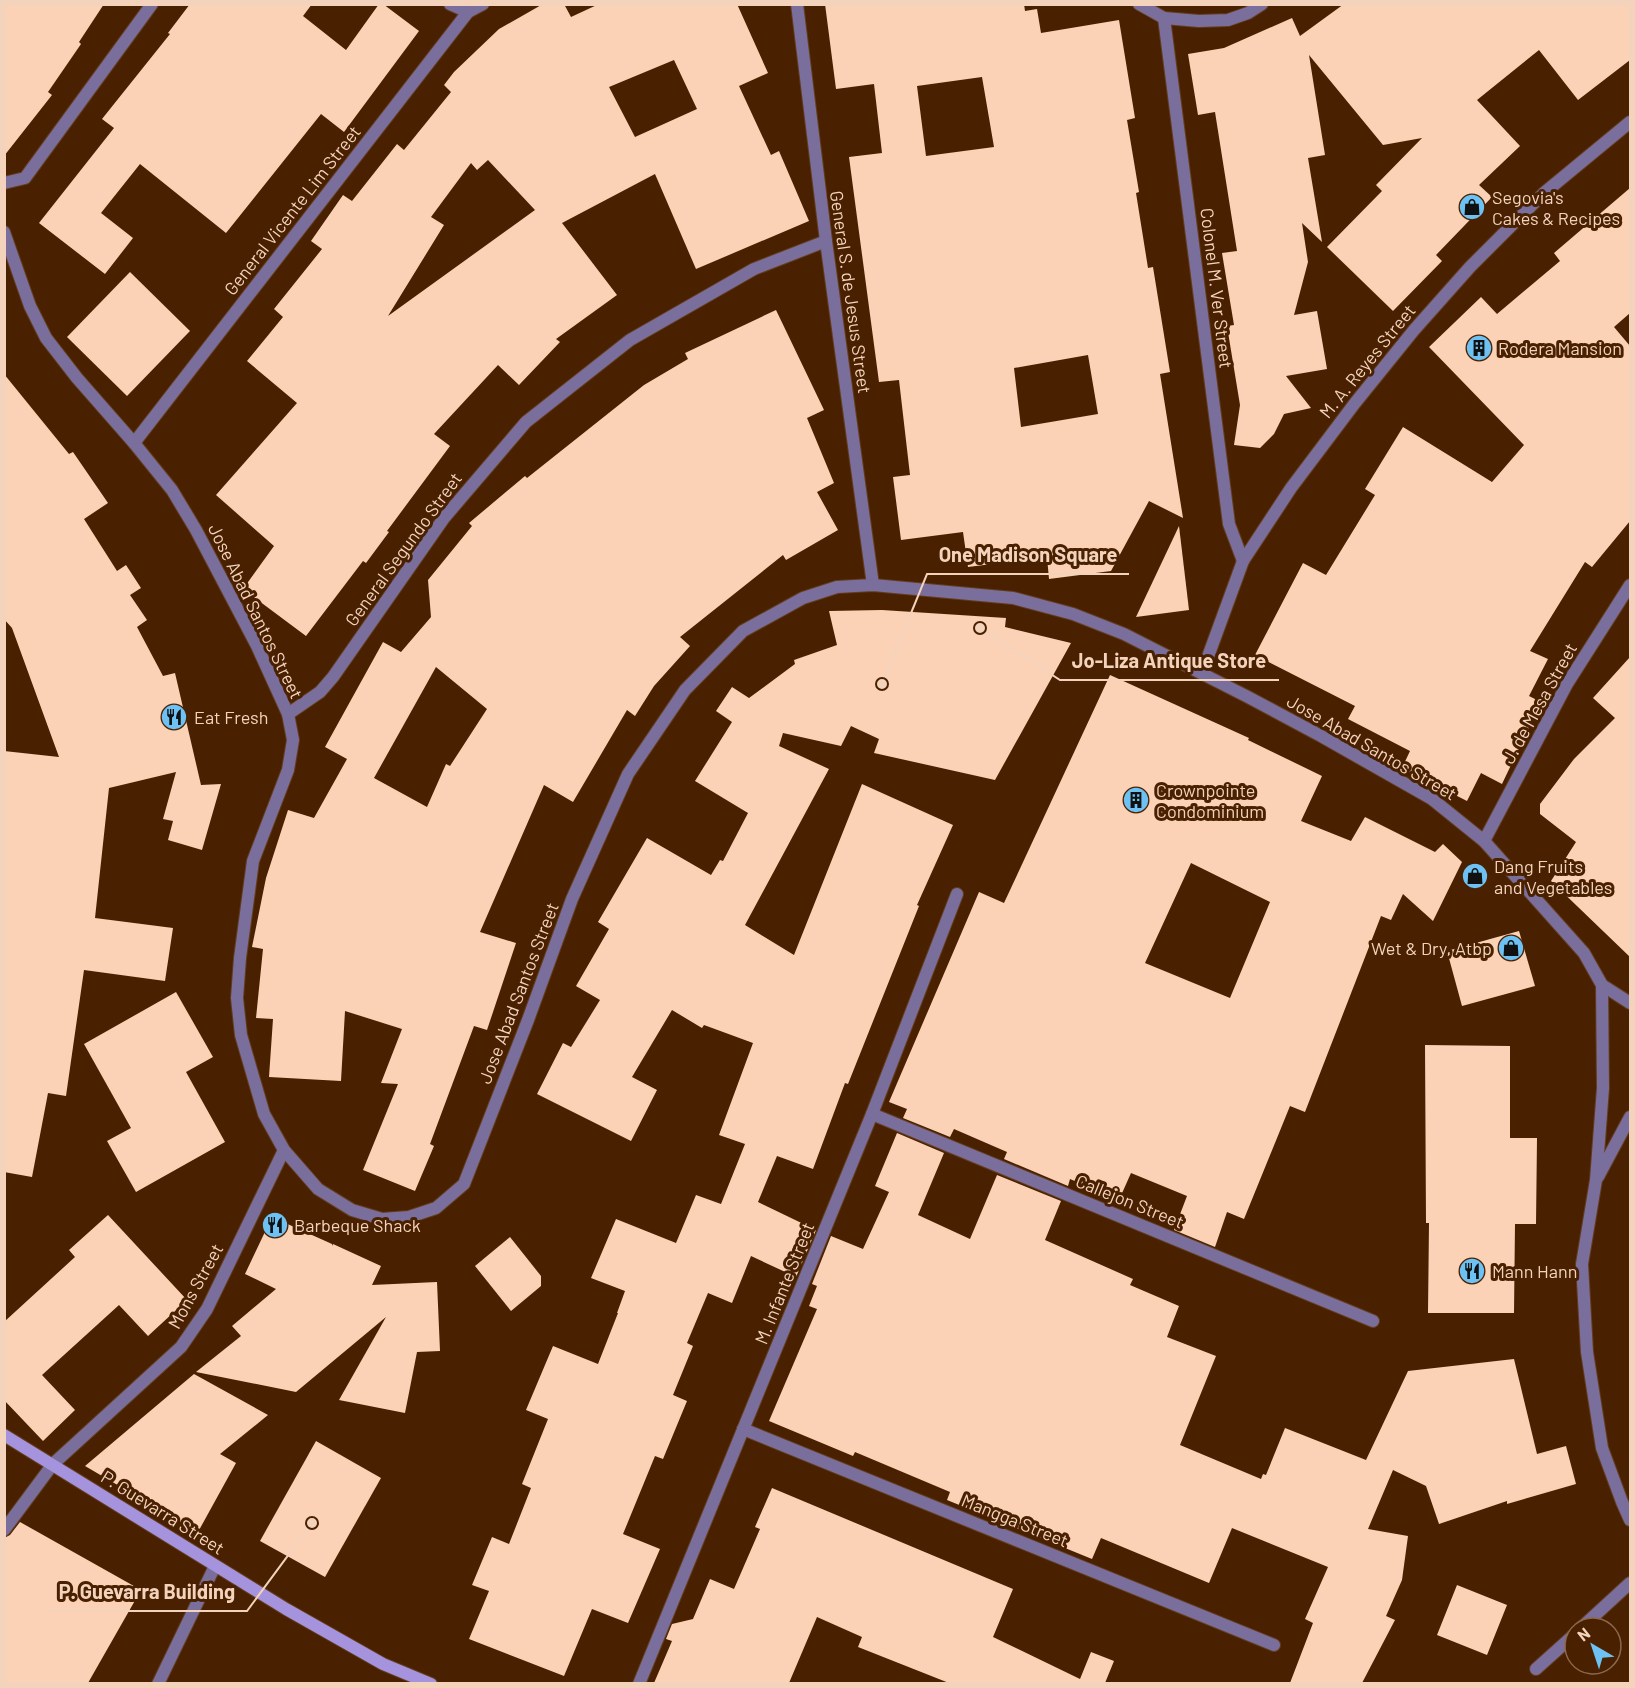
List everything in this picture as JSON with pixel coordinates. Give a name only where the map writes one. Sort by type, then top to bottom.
[{"type":"main road","name":"P. Guevarra Street","points":[[4,1436],[215,1566],[383,1664],[431,1683]]},
{"type":"street","points":[[4,183],[25,178],[152,4]]},
{"type":"street","points":[[450,4],[468,12]]},
{"type":"street","name":"General Vicente Lim Street","points":[[134,442],[468,12],[483,4]]},
{"type":"street","name":"General S. de Jesus Street","points":[[797,4],[826,241],[873,585]]},
{"type":"street","points":[[1138,4],[1164,18],[1199,21],[1228,20],[1248,13],[1262,4]]},
{"type":"street","name":"Colonel M. Ver Street","points":[[1164,18],[1229,524],[1243,561]]},
{"type":"street","name":"M. A. Reyes Street","points":[[1202,673],[1243,561],[1291,488],[1355,403],[1414,330],[1470,267],[1545,193],[1630,122]]},
{"type":"street","name":"Jose Abad Santos Street","points":[[4,232],[30,306],[46,338],[172,490],[196,530],[257,646],[288,714],[293,740],[288,770],[253,861],[237,998],[241,1035],[264,1114],[284,1150],[318,1189],[352,1210],[382,1219],[409,1216],[436,1208],[464,1184],[572,899],[628,774],[685,690],[743,631],[803,598],[837,587],[873,585],[1013,598],[1073,614],[1124,634],[1202,673],[1321,736],[1432,799],[1484,841],[1584,953],[1602,985],[1630,1003]]},
{"type":"street","name":"General Segundo Street","points":[[288,714],[320,692],[333,677],[444,518],[525,422],[630,340],[754,269],[826,241]]},
{"type":"street","name":"J. de Mesa Street","points":[[1484,841],[1567,684],[1630,585]]},
{"type":"street","name":"M. Infante Street","points":[[639,1683],[872,1114],[957,894]]},
{"type":"street","name":"Jose Abad Santos Street","points":[[1602,985],[1603,1088],[1596,1180],[1582,1264],[1587,1352],[1602,1448],[1630,1520]]},
{"type":"street","name":"Callejon Street","points":[[872,1114],[1373,1321]]},
{"type":"street","name":"Jose Abad Santos Street","points":[[1596,1180],[1630,1118]]},
{"type":"street","name":"Mons Street","points":[[4,1530],[52,1464],[181,1347],[207,1310],[284,1150]]},
{"type":"street","name":"Mangga Street","points":[[743,1429],[1274,1645]]},
{"type":"street","points":[[158,1683],[215,1566]]},
{"type":"street","points":[[1594,1616],[1630,1583]]},
{"type":"street","points":[[1536,1669],[1563,1645]]},
{"type":"building","points":[[4,4],[104,4],[79,42],[81,44],[48,92],[52,95],[4,156]]},
{"type":"building","points":[[190,4],[312,4],[303,16],[346,50],[379,4],[383,4],[419,31],[344,132],[321,114],[226,233],[140,164],[101,213],[133,238],[105,274],[39,223],[114,128],[102,119],[170,34],[168,33]]},
{"type":"building","points":[[543,4],[564,4],[571,17],[599,4],[737,4],[768,73],[739,86],[771,155],[779,151],[809,221],[696,269],[655,174],[562,223],[617,295],[556,339],[560,342],[519,385],[498,365],[434,434],[450,446],[366,563],[363,561],[306,636],[243,589],[274,546],[216,495],[297,403],[247,361],[283,317],[274,309],[322,249],[311,241],[343,195],[352,201],[397,144],[404,150],[451,92],[444,85],[454,72],[499,29]],"holes":[[[674,60],[697,109],[635,137],[609,87]],[[488,160],[535,210],[388,316],[444,225],[431,217],[471,163],[477,170]]]},
{"type":"building","points":[[825,4],[1024,4],[1025,11],[1037,9],[1041,33],[1119,20],[1135,118],[1127,120],[1139,192],[1136,193],[1148,268],[1153,267],[1170,372],[1160,374],[1183,518],[1149,501],[1111,571],[1049,579],[1047,557],[968,567],[963,532],[901,540],[893,477],[910,475],[899,380],[879,382],[849,157],[882,153],[874,84],[836,89]],"holes":[[[982,77],[994,147],[926,156],[917,86]],[[1088,355],[1098,414],[1021,427],[1014,368]]]},
{"type":"building","points":[[1344,4],[1630,4],[1630,60],[1578,100],[1539,50],[1477,100],[1520,146],[1479,185],[1492,197],[1436,255],[1442,261],[1393,311],[1327,247],[1382,191],[1376,185],[1422,138],[1383,145],[1309,55],[1325,155],[1308,158],[1322,242],[1302,223],[1308,262],[1294,315],[1317,311],[1327,369],[1286,376],[1311,408],[1284,414],[1274,434],[1260,448],[1234,445],[1240,405],[1227,326],[1234,325],[1222,253],[1237,251],[1215,112],[1198,115],[1188,54],[1224,48],[1292,18],[1300,36]]},
{"type":"building","points":[[1630,188],[1630,313],[1614,327],[1630,346],[1630,521],[1592,567],[1585,562],[1530,651],[1548,659],[1529,696],[1541,702],[1502,784],[1481,773],[1467,801],[1402,768],[1410,751],[1348,719],[1355,706],[1255,655],[1303,563],[1326,575],[1375,495],[1365,489],[1403,427],[1492,482],[1524,445],[1429,347],[1481,297],[1497,314],[1560,261],[1554,253]]},
{"type":"building","points":[[130,272],[190,331],[127,396],[67,337]]},
{"type":"building","points":[[776,310],[824,410],[807,418],[834,483],[817,492],[838,530],[786,560],[783,555],[680,637],[690,646],[654,686],[635,716],[627,710],[573,802],[544,785],[480,932],[516,943],[487,1030],[474,1026],[430,1144],[434,1146],[415,1191],[363,1170],[398,1084],[381,1083],[402,1029],[345,1011],[341,1081],[269,1077],[273,1019],[256,1018],[263,949],[252,947],[266,878],[288,810],[314,818],[347,759],[325,747],[383,642],[401,652],[431,617],[428,580],[472,526],[469,523],[525,476],[527,478],[644,385],[688,359],[685,353]],"holes":[[[436,667],[487,709],[450,766],[446,764],[427,807],[374,778]]]},
{"type":"building","points":[[4,374],[69,454],[73,452],[108,503],[84,519],[117,571],[126,565],[141,588],[130,595],[147,620],[137,627],[163,676],[175,673],[201,785],[221,784],[202,850],[168,840],[173,821],[163,819],[176,772],[109,788],[95,918],[173,928],[165,981],[84,970],[66,1096],[48,1093],[32,1177],[4,1172],[4,751],[59,757],[12,628],[4,619]]},
{"type":"building","points":[[1179,526],[1189,610],[1136,617]]},
{"type":"building","points":[[882,610],[1006,618],[1005,627],[1071,643],[995,780],[874,753],[879,739],[851,726],[841,746],[783,733],[779,746],[829,769],[745,925],[794,955],[862,784],[953,825],[917,905],[919,906],[848,1084],[845,1083],[813,1169],[777,1156],[758,1202],[816,1230],[796,1277],[751,1256],[732,1303],[708,1293],[687,1343],[693,1346],[673,1395],[687,1401],[663,1459],[655,1456],[623,1534],[660,1549],[628,1623],[592,1609],[564,1676],[469,1639],[489,1591],[472,1585],[492,1537],[509,1544],[531,1488],[522,1484],[548,1419],[526,1410],[553,1346],[598,1364],[625,1291],[591,1278],[616,1219],[676,1243],[696,1195],[721,1204],[745,1144],[719,1135],[753,1043],[704,1025],[702,1028],[672,1010],[632,1077],[657,1090],[631,1141],[537,1094],[563,1043],[571,1047],[600,1000],[576,986],[609,929],[598,922],[647,838],[711,875],[720,860],[723,861],[748,813],[695,781],[732,722],[716,711],[732,687],[749,698],[795,664],[794,660],[837,645],[829,611]]},
{"type":"building","points":[[1630,657],[1630,957],[1551,881],[1576,842],[1540,814],[1540,804],[1574,759],[1615,718],[1593,698]]},
{"type":"building","points":[[1110,675],[1249,738],[1248,740],[1322,776],[1301,821],[1351,841],[1365,817],[1435,852],[1443,844],[1462,862],[1433,921],[1403,894],[1391,920],[1381,916],[1305,1112],[1290,1106],[1244,1219],[1227,1212],[1215,1247],[1174,1230],[1187,1196],[1131,1173],[1119,1200],[1070,1179],[1068,1186],[1004,1159],[1007,1152],[954,1129],[950,1137],[903,1118],[907,1109],[889,1102],[979,892],[1004,903]],"holes":[[[1191,863],[1270,902],[1230,998],[1145,963]]]},
{"type":"building","points":[[1519,931],[1535,986],[1462,1006],[1447,951]]},
{"type":"building","points":[[176,992],[213,1057],[186,1072],[225,1142],[136,1192],[107,1141],[131,1128],[84,1044]]},
{"type":"building","points":[[1425,1045],[1510,1046],[1510,1138],[1537,1138],[1536,1224],[1515,1224],[1514,1313],[1428,1313],[1429,1223],[1426,1223]]},
{"type":"building","points":[[897,1133],[944,1153],[918,1215],[970,1239],[997,1175],[1061,1201],[1045,1240],[1133,1279],[1130,1285],[1179,1306],[1167,1337],[1216,1356],[1180,1445],[1261,1479],[1263,1474],[1266,1475],[1285,1428],[1366,1460],[1408,1371],[1514,1359],[1537,1454],[1566,1446],[1576,1484],[1507,1504],[1507,1501],[1439,1524],[1426,1486],[1393,1470],[1368,1529],[1408,1536],[1402,1580],[1386,1616],[1395,1620],[1362,1683],[1290,1683],[1313,1623],[1305,1619],[1328,1567],[1232,1528],[1209,1583],[1101,1538],[1092,1559],[947,1500],[950,1492],[855,1452],[853,1456],[769,1421],[817,1309],[809,1306],[817,1286],[812,1284],[831,1236],[863,1249],[889,1192],[875,1186]]},
{"type":"building","points":[[108,1215],[187,1300],[148,1336],[119,1305],[42,1375],[75,1410],[43,1441],[4,1400],[4,1322],[75,1257],[69,1250]]},
{"type":"building","points":[[272,1217],[332,1244],[332,1246],[333,1244],[381,1266],[372,1285],[437,1282],[440,1351],[417,1352],[405,1413],[339,1400],[386,1317],[296,1392],[196,1372],[241,1336],[232,1326],[276,1289],[245,1274]]},
{"type":"building","points":[[510,1237],[541,1276],[541,1286],[511,1311],[475,1266]]},
{"type":"building","points":[[194,1374],[268,1415],[220,1454],[236,1463],[198,1532],[85,1466]]},
{"type":"building","points":[[316,1441],[381,1478],[325,1577],[260,1541]]},
{"type":"building","points":[[772,1488],[1013,1589],[993,1637],[1080,1679],[1091,1652],[1114,1661],[1105,1683],[949,1683],[858,1647],[862,1637],[817,1617],[789,1683],[654,1683],[672,1641],[666,1639],[672,1624],[693,1619],[710,1579],[734,1589],[760,1529],[755,1527]]},
{"type":"building","points":[[20,1522],[141,1590],[88,1683],[4,1683],[4,1538],[10,1535]]},
{"type":"building","points":[[1457,1585],[1507,1605],[1487,1655],[1437,1635]]},
{"type":"place","name":"Segovia's Cakes & Recipes","points":[[1472,207]]},
{"type":"place","name":"Rodera Mansion","points":[[1479,348]]},
{"type":"place","name":"Jo-Liza Antique Store","points":[[980,628]]},
{"type":"place","name":"One Madison Square","points":[[882,684]]},
{"type":"place","name":"Eat Fresh","points":[[174,717]]},
{"type":"place","name":"Crownpointe Condominium","points":[[1136,800]]},
{"type":"place","name":"Dang Fruits and Vegetables","points":[[1475,876]]},
{"type":"place","name":"Wet & Dry, Atbp","points":[[1511,948]]},
{"type":"place","name":"Barbeque Shack","points":[[275,1225]]},
{"type":"place","name":"Mann Hann","points":[[1472,1271]]},
{"type":"place","name":"P. Guevarra Building","points":[[312,1523]]}]
